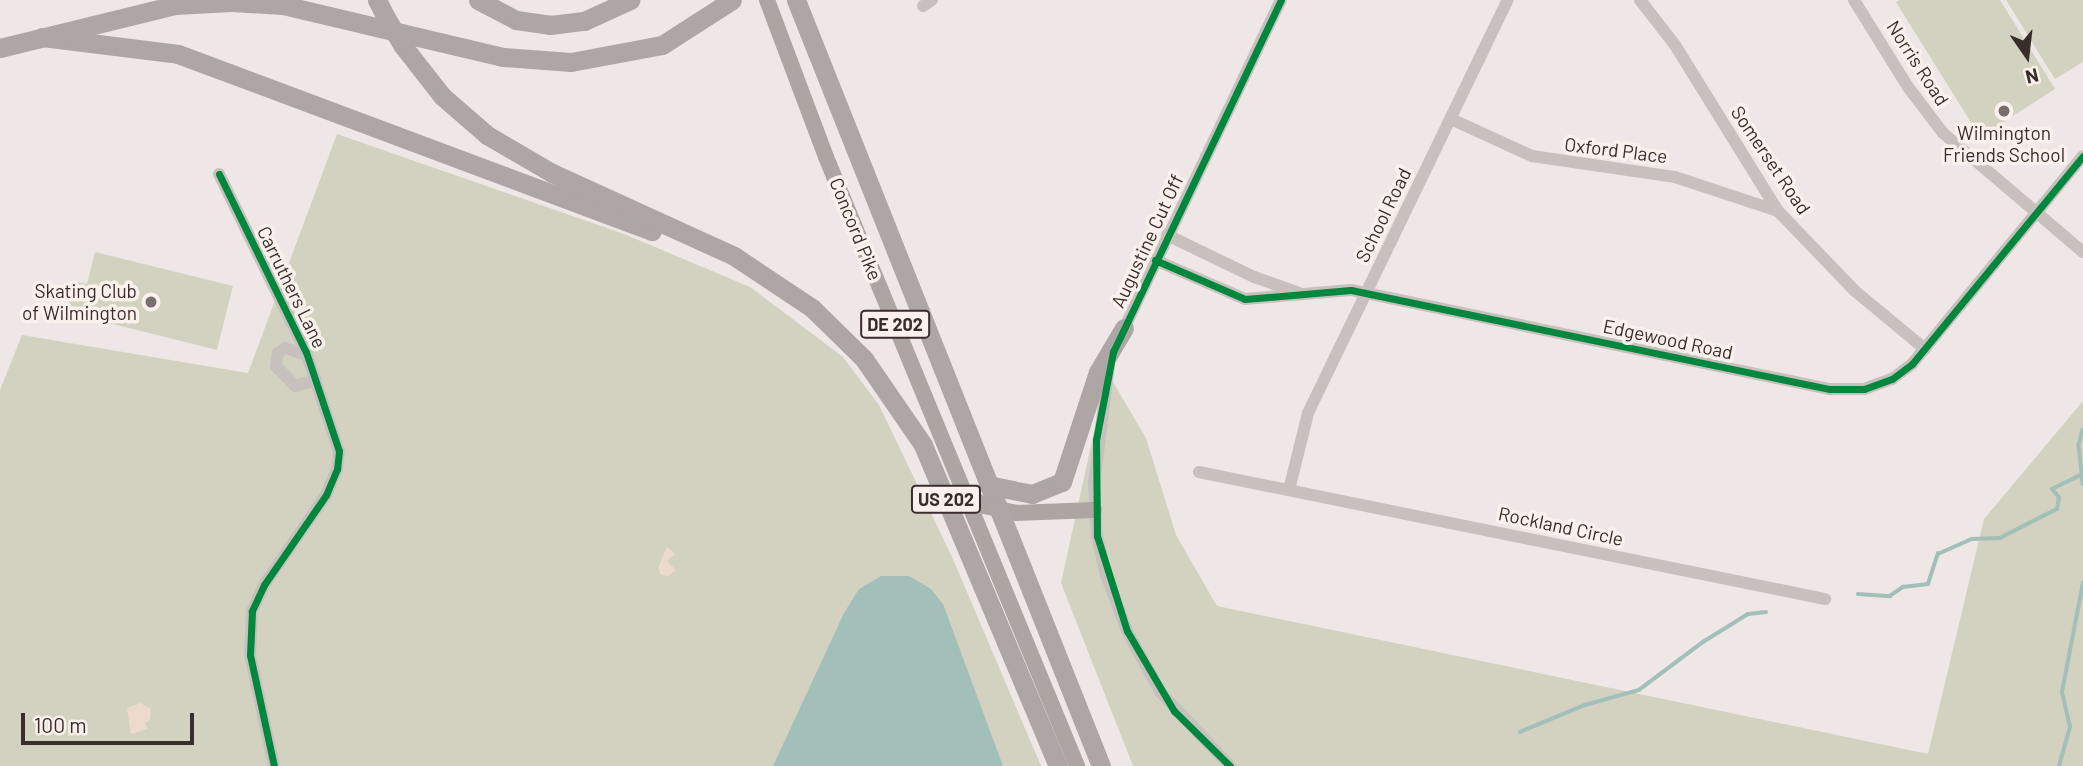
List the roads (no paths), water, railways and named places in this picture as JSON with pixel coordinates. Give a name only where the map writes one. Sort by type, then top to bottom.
[{"type":"highway","points":[[478,0],[516,20],[550,25],[592,19],[630,0]]},
{"type":"highway","points":[[0,48],[175,5],[230,2],[283,5],[503,57],[571,62],[662,45],[732,0]]},
{"type":"highway","name":"Concord Pike","points":[[796,0],[1101,766]]},
{"type":"highway","name":"US 202","points":[[381,8],[403,46],[442,96],[487,135],[552,173],[705,241],[768,278],[850,343],[913,427],[1058,766]]},
{"type":"highway","points":[[42,37],[178,54],[768,278]]},
{"type":"highway","points":[[988,485],[1032,494],[1062,482],[1102,362],[1124,328]]},
{"type":"main road","name":"Concord Pike","points":[[767,0],[963,490],[1077,766]]},
{"type":"main road","points":[[963,490],[998,510],[1094,510]]},
{"type":"street","name":"Augustine Cut Off","points":[[1230,766],[1174,712],[1137,652],[1106,575],[1094,510],[1096,440],[1105,386],[1124,328],[1281,0]]},
{"type":"street","name":"School Road","points":[[1289,490],[1308,413],[1508,0]]},
{"type":"street","name":"Somerset Road","points":[[1640,0],[1669,36],[1778,211],[1855,291],[1925,349]]},
{"type":"street","name":"Norris Road","points":[[1854,0],[1930,118],[1971,160],[2083,252]]},
{"type":"street","name":"Oxford Place","points":[[1451,119],[1532,156],[1675,177],[1778,211]]},
{"type":"street","name":"Edgewood Road","points":[[1155,260],[1245,299],[1335,289],[1830,389],[1877,386],[1902,372],[1925,349],[2083,156]]},
{"type":"street","name":"Carruthers Lane","points":[[219,174],[307,355],[338,442],[338,469],[326,495],[264,585],[250,621],[250,655],[274,766]]},
{"type":"street","name":"Edgewood Road","points":[[1167,235],[1254,277],[1301,293]]},
{"type":"street","points":[[307,355],[285,348],[278,353],[276,366],[295,386],[316,380]]},
{"type":"street","name":"Rockland Circle","points":[[1199,472],[1825,599]]},
{"type":"water","points":[[881,576],[909,576],[931,589],[943,604],[1003,766],[773,766],[844,613],[859,589]]},
{"type":"waterway","points":[[2083,430],[2079,445],[2083,484]]},
{"type":"waterway","points":[[1858,594],[1890,596],[1903,587],[1928,584],[1938,554],[1972,539],[2000,538],[2057,509],[2059,498],[2052,489],[2079,476]]},
{"type":"waterway","points":[[2059,766],[2070,727],[2062,692],[2083,583]]},
{"type":"waterway","points":[[1520,732],[1585,705],[1639,690],[1703,642],[1748,614],[1766,612]]},
{"type":"place","name":"Wilmington Friends School","points":[[2004,111]]},
{"type":"place","name":"Skating Club of Wilmington","points":[[151,302]]}]
